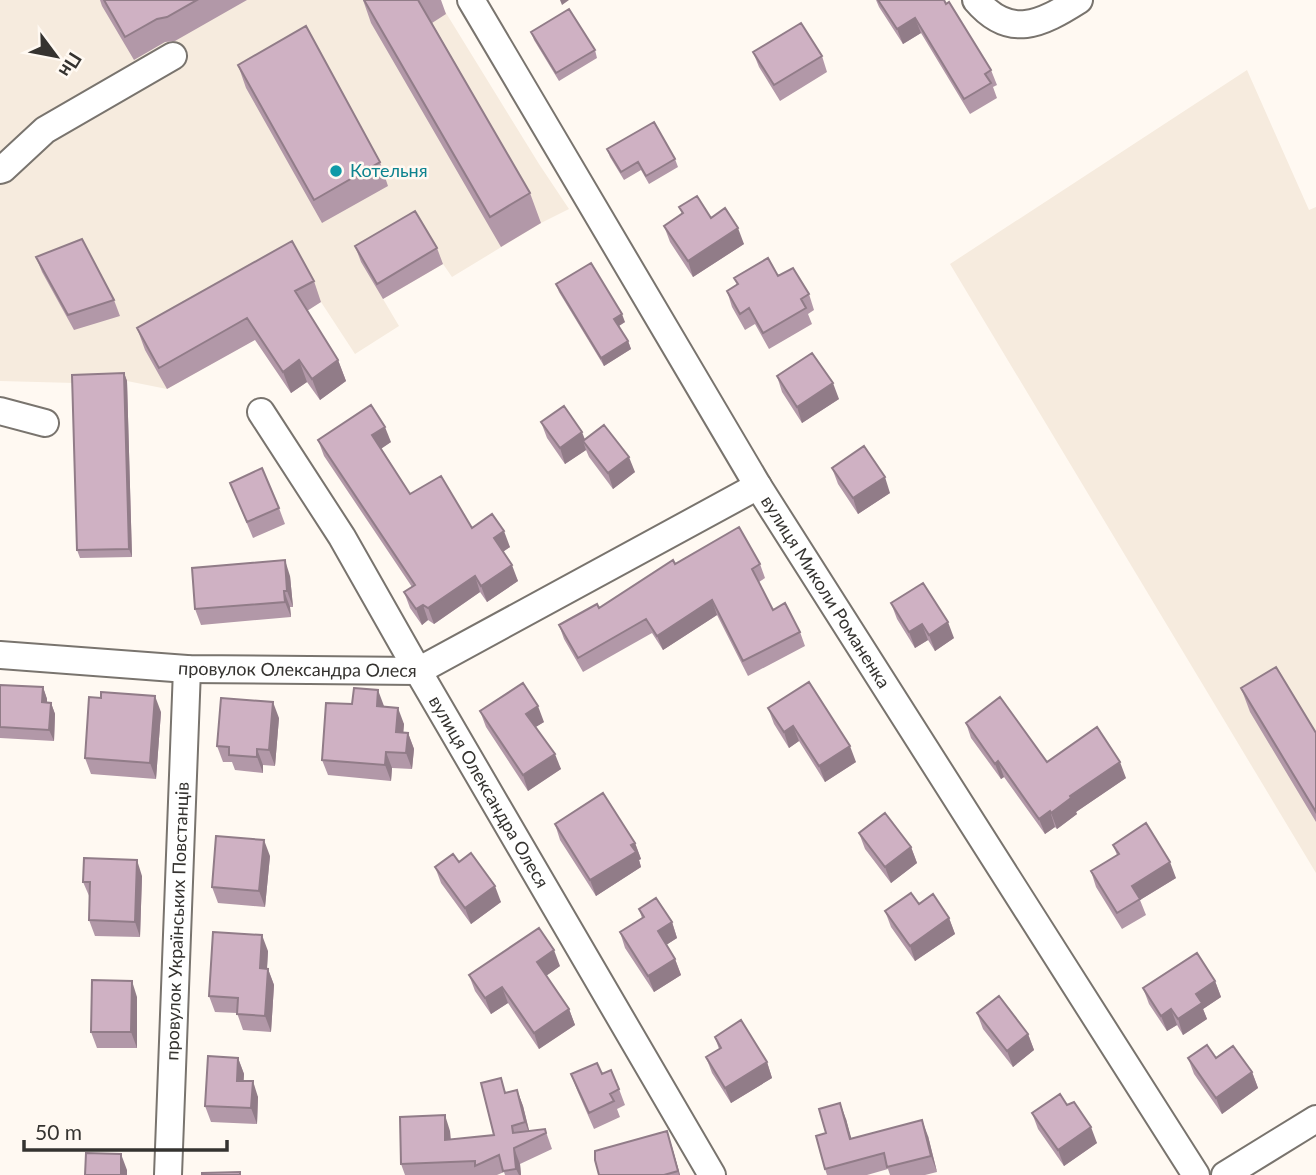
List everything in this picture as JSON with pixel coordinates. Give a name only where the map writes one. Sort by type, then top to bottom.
[{"type":"street","name":"вулиця Миколи Романенка","points":[[471,0],[758,485],[1196,1175]]},
{"type":"street","points":[[976,0],[994,18],[1023,24],[1045,20],[1079,0]]},
{"type":"street","points":[[0,170],[45,130],[173,56]]},
{"type":"street","points":[[0,411],[45,423]]},
{"type":"street","name":"вулиця Олександра Олеся","points":[[261,412],[342,537],[712,1175]]},
{"type":"street","name":"провулок Олександра Олеся","points":[[0,654],[187,669],[418,671],[758,485]]},
{"type":"street","name":"провулок Українських Повстанців","points":[[168,1175],[187,669]]},
{"type":"street","points":[[1226,1175],[1316,1119]]},
{"type":"shaded area","points":[[0,0],[438,0],[569,209],[452,277],[443,264],[383,299],[399,326],[355,354],[321,302],[167,389],[127,381],[0,381]]},
{"type":"shaded area","points":[[1247,70],[1309,210],[1316,207],[1316,873],[950,264]]},
{"type":"building","points":[[104,0],[197,0],[125,37]]},
{"type":"building","points":[[364,0],[418,0],[530,193],[490,217]]},
{"type":"building","points":[[878,0],[949,2],[991,70],[985,74],[991,83],[964,99],[915,18],[897,29]]},
{"type":"building","points":[[569,9],[595,50],[556,73],[531,32]]},
{"type":"building","points":[[801,23],[822,56],[774,85],[753,52]]},
{"type":"building","points":[[306,26],[380,162],[314,200],[238,65]]},
{"type":"building","points":[[654,122],[675,159],[646,176],[638,162],[621,172],[607,149]]},
{"type":"building","points":[[697,196],[711,218],[725,208],[738,228],[688,261],[664,226],[683,213],[679,207]]},
{"type":"building","points":[[415,211],[437,248],[377,284],[355,246]]},
{"type":"building","points":[[82,239],[114,300],[68,315],[36,257]]},
{"type":"building","points":[[292,241],[314,281],[295,291],[338,360],[312,379],[299,360],[283,372],[247,318],[159,368],[137,328]]},
{"type":"building","points":[[768,258],[778,276],[793,268],[809,294],[801,299],[806,308],[763,333],[749,308],[740,314],[727,291],[738,284],[734,278]]},
{"type":"building","points":[[591,263],[622,314],[614,319],[628,341],[601,358],[556,284]]},
{"type":"building","points":[[812,353],[833,383],[797,407],[777,376]]},
{"type":"building","points":[[124,373],[129,549],[77,550],[72,375]]},
{"type":"building","points":[[371,405],[385,427],[372,435],[410,494],[441,476],[472,528],[492,514],[504,531],[494,538],[512,565],[481,586],[475,576],[428,608],[423,605],[416,609],[404,592],[415,585],[318,440]]},
{"type":"building","points":[[564,406],[582,432],[560,448],[541,422]]},
{"type":"building","points":[[604,425],[629,457],[608,473],[583,441]]},
{"type":"building","points":[[864,446],[885,477],[853,498],[832,468]]},
{"type":"building","points":[[262,468],[279,508],[247,522],[230,483]]},
{"type":"building","points":[[739,527],[760,564],[752,569],[773,610],[785,603],[800,632],[743,661],[712,600],[657,636],[646,619],[578,658],[559,625],[597,604],[599,608],[673,560],[675,564]]},
{"type":"building","points":[[285,560],[285,602],[195,609],[192,568]]},
{"type":"building","points":[[923,583],[948,622],[929,635],[922,624],[909,632],[891,603]]},
{"type":"building","points":[[1276,667],[1316,733],[1316,812],[1241,688]]},
{"type":"building","points":[[809,682],[850,746],[819,766],[793,726],[784,732],[768,708]]},
{"type":"building","points":[[523,683],[538,706],[526,714],[555,754],[523,775],[480,711]]},
{"type":"building","points":[[0,685],[43,687],[42,702],[51,703],[49,730],[0,727]]},
{"type":"building","points":[[354,688],[378,690],[377,706],[398,708],[396,732],[408,733],[406,753],[386,752],[385,765],[322,760],[326,703],[352,704]]},
{"type":"building","points":[[101,692],[155,696],[150,763],[85,758],[89,697],[101,698]]},
{"type":"building","points":[[1000,697],[1047,762],[1097,727],[1120,762],[1039,819],[998,761],[995,764],[966,723]]},
{"type":"building","points":[[221,698],[273,702],[269,750],[257,749],[257,757],[229,755],[229,747],[217,746]]},
{"type":"building","points":[[603,793],[635,843],[631,845],[636,852],[590,880],[555,824]]},
{"type":"building","points":[[885,813],[911,847],[885,867],[859,833]]},
{"type":"building","points":[[1146,823],[1170,862],[1132,886],[1140,899],[1117,913],[1091,871],[1119,854],[1113,845]]},
{"type":"building","points":[[216,836],[264,840],[259,891],[212,887]]},
{"type":"building","points":[[471,853],[495,886],[465,908],[435,867],[453,854],[459,862]]},
{"type":"building","points":[[84,858],[137,860],[135,922],[89,920],[90,882],[83,882]]},
{"type":"building","points":[[911,893],[919,904],[933,894],[949,918],[910,946],[885,911]]},
{"type":"building","points":[[656,898],[672,922],[658,931],[675,959],[648,976],[620,932],[644,917],[639,909]]},
{"type":"building","points":[[539,928],[554,950],[537,962],[569,1009],[534,1033],[502,987],[485,998],[469,975]]},
{"type":"building","points":[[213,932],[262,935],[260,968],[268,969],[265,1016],[237,1014],[238,998],[209,996]]},
{"type":"building","points":[[1197,953],[1215,981],[1196,994],[1202,1003],[1178,1019],[1171,1009],[1161,1016],[1143,988]]},
{"type":"building","points":[[92,980],[132,981],[131,1032],[91,1032]]},
{"type":"building","points":[[999,996],[1028,1034],[1007,1051],[977,1013]]},
{"type":"building","points":[[741,1020],[767,1062],[725,1088],[706,1057],[721,1048],[715,1037]]},
{"type":"building","points":[[1207,1045],[1216,1058],[1233,1046],[1252,1072],[1216,1098],[1188,1058]]},
{"type":"building","points":[[208,1056],[238,1058],[237,1081],[253,1081],[251,1108],[205,1106]]},
{"type":"building","points":[[597,1063],[602,1074],[611,1070],[619,1089],[610,1094],[614,1101],[589,1113],[571,1074]]},
{"type":"building","points":[[501,1078],[505,1093],[517,1090],[525,1122],[512,1126],[513,1133],[545,1129],[546,1133],[514,1148],[516,1169],[503,1171],[499,1155],[475,1166],[475,1161],[401,1164],[400,1117],[445,1115],[445,1140],[494,1135],[481,1083]]},
{"type":"building","points":[[1060,1094],[1067,1105],[1074,1102],[1091,1127],[1058,1150],[1032,1113]]},
{"type":"building","points":[[840,1103],[850,1139],[922,1120],[931,1156],[887,1167],[884,1153],[825,1169],[816,1136],[826,1133],[819,1109]]},
{"type":"building","points":[[667,1131],[678,1171],[664,1175],[599,1175],[595,1151]]},
{"type":"building","points":[[86,1153],[121,1154],[121,1175],[85,1175]]},
{"type":"building","points":[[240,1172],[240,1175],[202,1175],[202,1173]]},
{"type":"place","name":"Котельня","points":[[336,171]]}]
